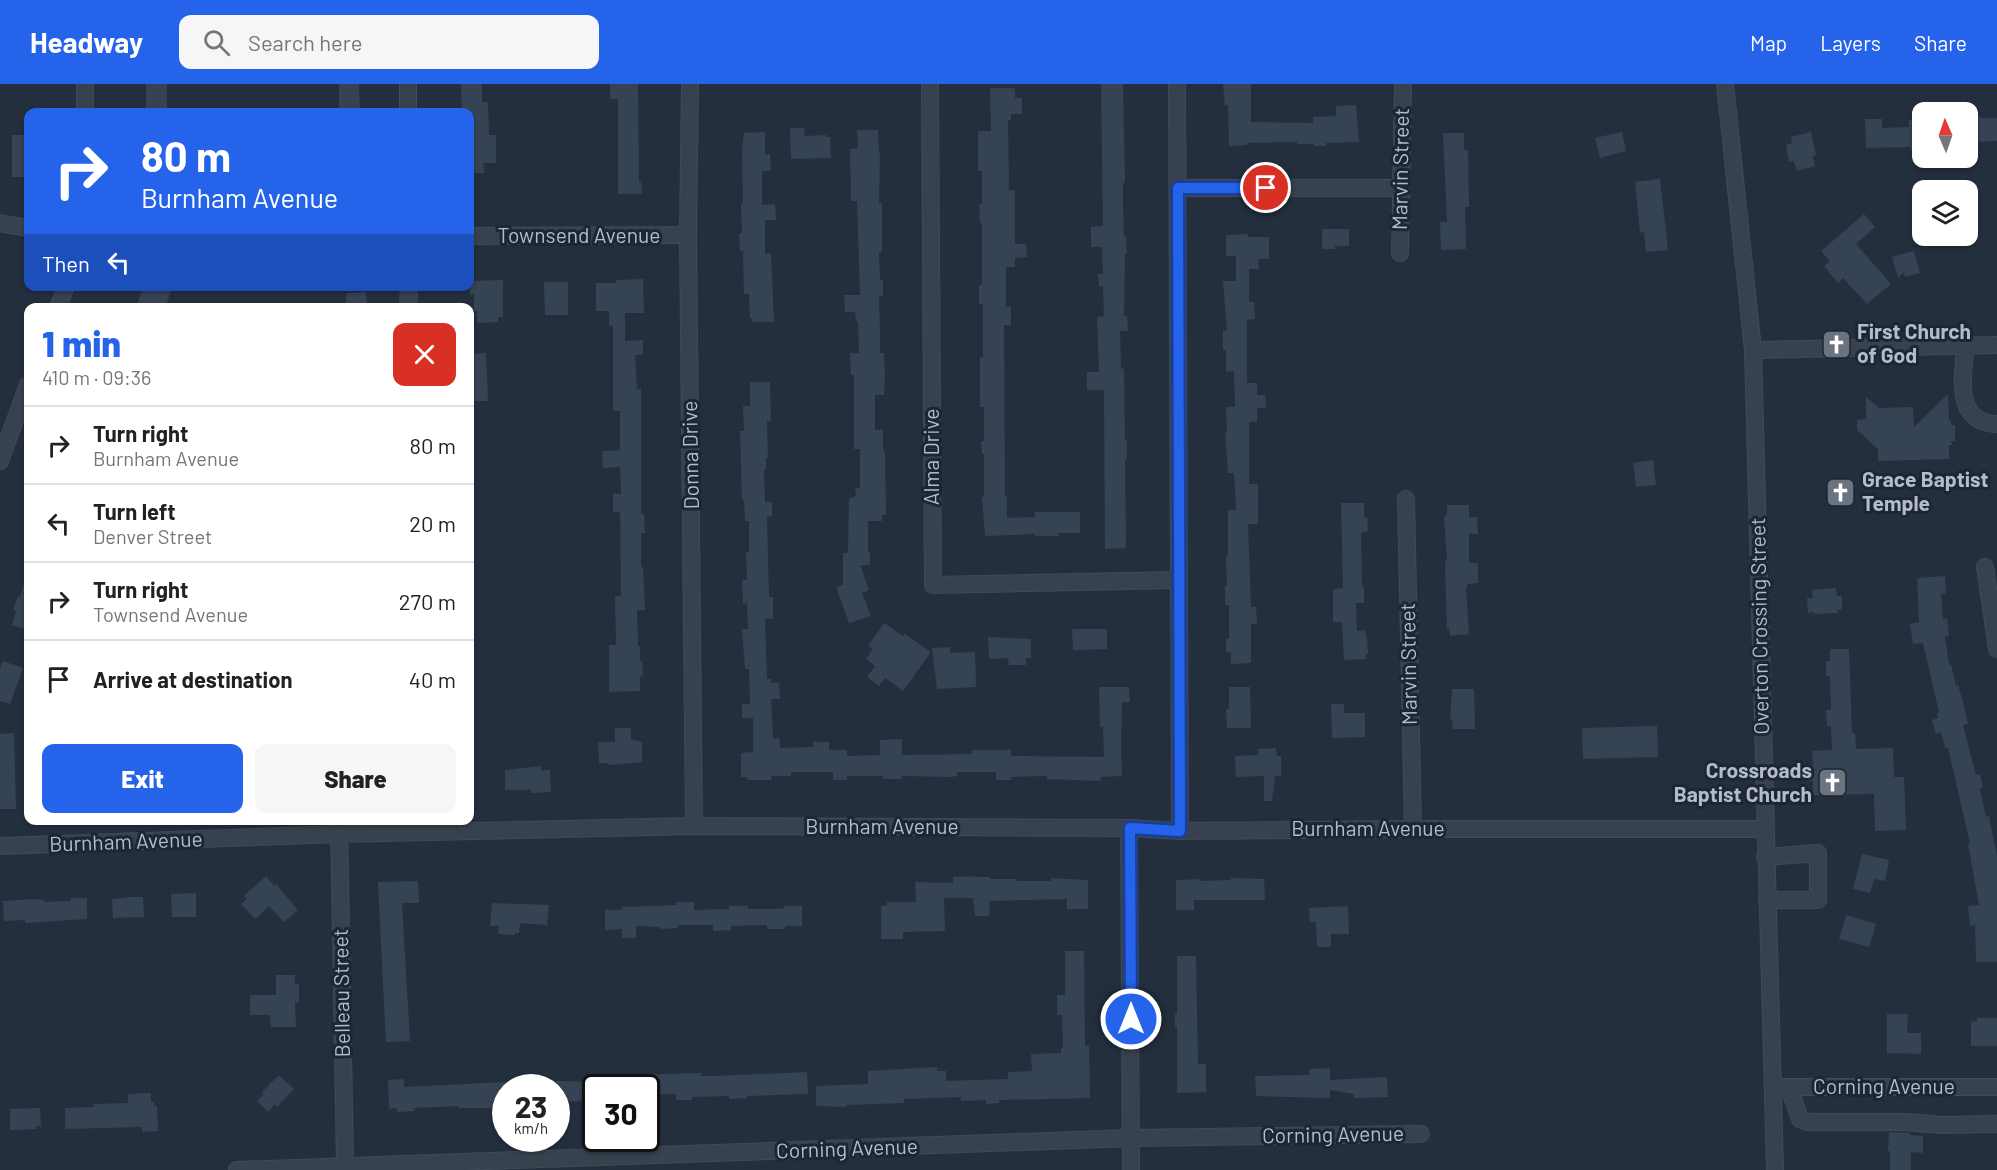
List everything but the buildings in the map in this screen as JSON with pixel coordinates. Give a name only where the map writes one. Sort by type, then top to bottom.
[{"type":"street","points":[[85,84],[85,108]]},
{"type":"street","points":[[408,84],[408,108]]},
{"type":"street","name":"Donna Drive","points":[[690,84],[688,235],[694,826]]},
{"type":"street","name":"Alma Drive","points":[[930,84],[933,585],[1178,580]]},
{"type":"street","points":[[1177,84],[1180,831]]},
{"type":"street","name":"Marvin Street","points":[[1400,253],[1403,84]]},
{"type":"street","name":"Overton Crossing Street","points":[[1725,84],[1753,350],[1764,829],[1780,1087],[1775,1170]]},
{"type":"street","points":[[1178,188],[1400,188]]},
{"type":"street","points":[[0,223],[24,227]]},
{"type":"street","name":"Townsend Avenue","points":[[474,236],[688,235]]},
{"type":"street","points":[[1753,350],[1997,345]]},
{"type":"street","points":[[1966,346],[1961,380],[1963,395],[1976,419],[1986,424],[1997,424]]},
{"type":"street","points":[[0,461],[24,396]]},
{"type":"street","name":"Marvin Street","points":[[1406,499],[1413,829]]},
{"type":"street","points":[[1985,567],[1997,649]]},
{"type":"street","name":"Burnham Avenue","points":[[0,846],[339,827],[1130,828],[1180,831],[1764,829]]},
{"type":"street","name":"Belleau Street","points":[[339,827],[345,1165]]},
{"type":"street","points":[[1130,828],[1131,1170]]},
{"type":"street","points":[[1765,856],[1818,853],[1818,900],[1767,900]]},
{"type":"street","points":[[1780,1087],[1800,1119],[1808,1122],[1823,1124],[1906,1122],[1951,1125],[1997,1124]]},
{"type":"street","name":"Corning Avenue","points":[[1780,1087],[1997,1087]]},
{"type":"street","name":"Corning Avenue","points":[[237,1170],[345,1165],[670,1163],[1132,1138],[1421,1134]]},
{"type":"place","name":"First Church of God","points":[[1836,344]]},
{"type":"place","name":"Grace Baptist Temple","points":[[1841,492]]},
{"type":"place","name":"Crossroads Baptist Church","points":[[1833,783]]},
{"type":"route","points":[[1131,1019],[1130,828],[1180,831],[1178,188],[1266,188]]}]
